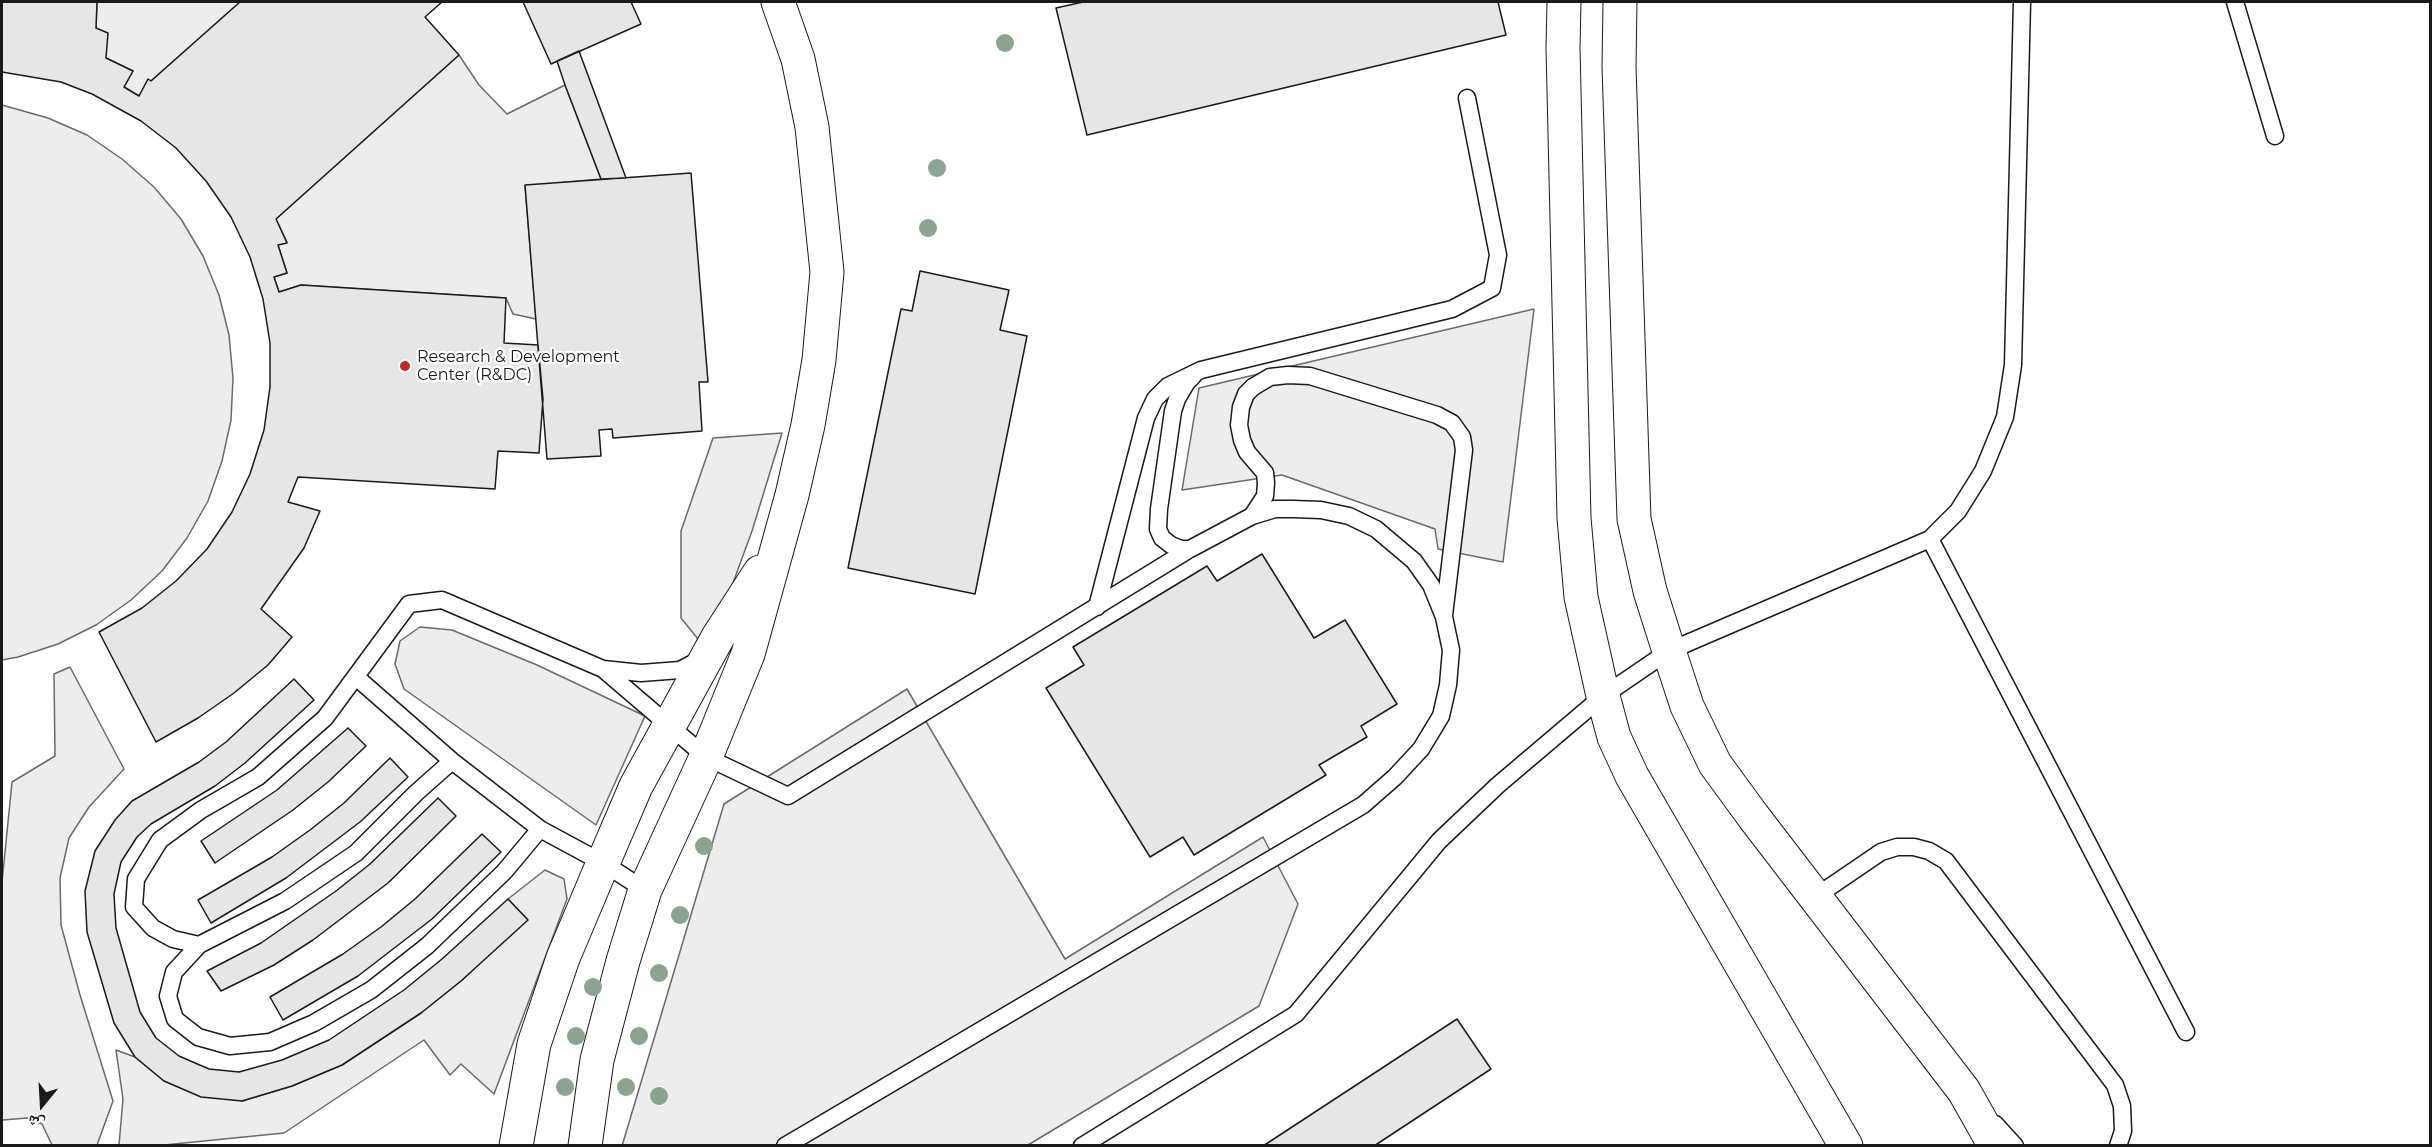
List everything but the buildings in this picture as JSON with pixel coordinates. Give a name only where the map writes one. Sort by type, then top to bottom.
[{"type":"street","points":[[585,1146],[597,1060],[623,961],[645,890],[706,757],[748,654],[792,495],[808,425],[819,360],[827,272],[812,127],[798,59],[778,2]]},
{"type":"street","points":[[1564,2],[1563,48],[1574,518],[1581,597],[1603,696],[1614,737],[1632,776],[1846,1146]]},
{"type":"street","points":[[1620,2],[1619,78],[1634,519],[1650,591],[1687,706],[1715,764],[1964,1091],[1995,1146]]},
{"type":"street","points":[[516,1146],[534,1044],[563,958],[636,786],[707,656],[777,545]]},
{"type":"lane","points":[[1082,1146],[1269,1033],[1296,1014],[1439,841],[1498,785],[1603,696],[1669,651],[1930,539],[1958,511],[1983,471],[2005,417],[2013,365],[2022,2]]},
{"type":"lane","points":[[2235,2],[2275,136]]},
{"type":"lane","points":[[1097,608],[1144,426],[1155,399],[1168,386],[1201,370],[1452,309],[1492,288],[1498,255],[1467,98]]},
{"type":"lane","points":[[1190,549],[1181,549],[1162,538],[1158,529],[1159,509],[1173,411],[1187,382],[1201,370]]},
{"type":"lane","points":[[1252,516],[1265,496],[1266,483],[1265,473],[1247,453],[1239,424],[1241,407],[1246,394],[1253,387],[1270,378],[1288,375],[1310,376],[1437,415],[1452,423],[1462,437],[1464,450],[1444,617]]},
{"type":"lane","points":[[603,669],[706,757],[788,796],[1190,549],[1252,516],[1275,509],[1321,510],[1349,516],[1376,529],[1414,561],[1431,585],[1444,617],[1451,650],[1448,685],[1441,716],[1421,749],[1363,806],[785,1146]]},
{"type":"lane","points":[[1930,539],[2186,1032]]},
{"type":"lane","points":[[199,945],[173,939],[153,928],[134,908],[136,879],[160,840],[201,810],[258,777],[325,718],[409,604],[442,600],[603,669],[641,673],[680,670],[707,656]]},
{"type":"lane","points":[[356,677],[453,761],[540,829],[603,863],[645,890]]},
{"type":"lane","points":[[453,761],[416,793],[356,853],[285,902],[199,945],[174,972],[168,996],[175,1019],[198,1037],[230,1046],[270,1042],[314,1023],[371,990],[427,946],[504,872],[540,829]]},
{"type":"lane","points":[[1815,897],[1881,852],[1896,847],[1929,850],[1946,861],[2115,1085],[2123,1123],[2118,1146]]},
{"type":"lane","points":[[1964,1091],[2015,1146]]},
{"type":"shaded area","points":[[97,2],[240,2],[151,81],[148,80],[139,96],[124,87],[133,71],[106,58],[96,28]]},
{"type":"shaded area","points":[[459,55],[479,85],[507,114],[565,85],[601,179],[525,186],[536,319],[513,314],[506,298],[301,285],[279,292],[274,277],[287,273],[278,245],[287,242],[276,219]]},
{"type":"shaded area","points":[[2,105],[48,118],[87,135],[122,159],[154,187],[181,219],[203,256],[219,295],[229,335],[233,378],[231,420],[222,461],[208,501],[187,538],[162,571],[131,600],[96,625],[58,644],[2,660]]},
{"type":"shaded area","points":[[1534,309],[1503,562],[1438,549],[1435,529],[1282,475],[1182,490],[1199,388]]},
{"type":"shaded area","points":[[782,433],[752,531],[726,602],[698,639],[681,618],[681,531],[713,438]]},
{"type":"shaded area","points":[[420,627],[452,630],[537,665],[645,716],[596,825],[404,689],[395,664],[400,641]]},
{"type":"shaded area","points":[[70,667],[124,769],[89,807],[69,838],[60,878],[61,925],[113,1101],[97,1145],[52,1145],[42,1124],[28,1118],[2,1120],[2,882],[12,782],[55,756],[54,674]]},
{"type":"shaded area","points":[[907,689],[1065,959],[1263,837],[1298,904],[1259,1006],[1028,1145],[622,1146],[724,804]]},
{"type":"shaded area","points":[[545,870],[564,879],[567,899],[494,1094],[461,1064],[450,1075],[424,1040],[284,1133],[164,1145],[119,1145],[123,1099],[116,1050],[135,1057],[164,1081],[242,1101],[292,1086],[342,1065],[421,1013],[461,981],[527,919],[508,899]]},
{"type":"place","name":"Research & Development Center (R&DC)","points":[[405,366]]}]
